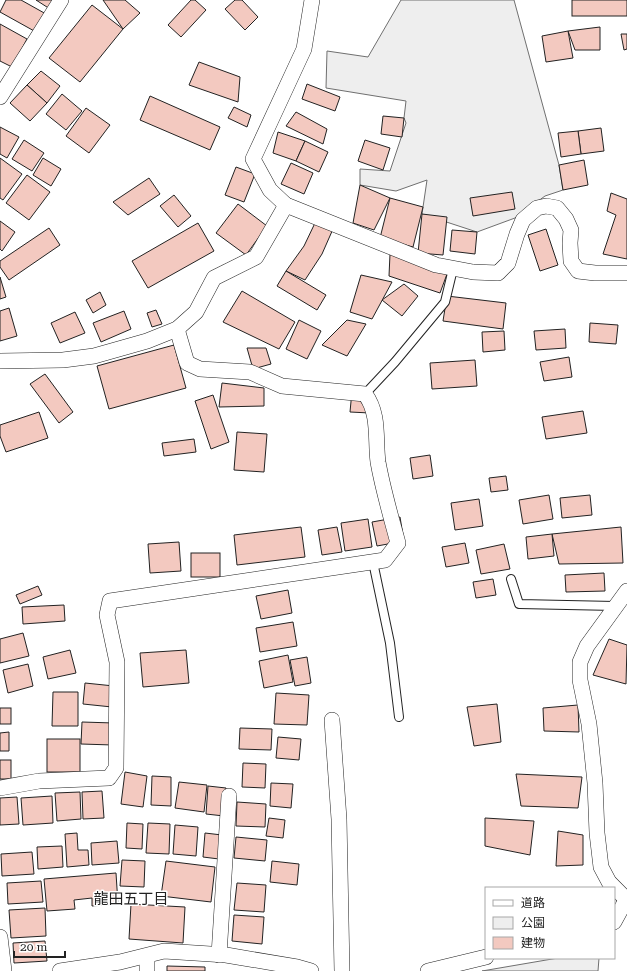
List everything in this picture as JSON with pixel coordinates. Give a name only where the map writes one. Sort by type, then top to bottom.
[{"type":"street","points":[[0,97],[61,0]]},
{"type":"street","points":[[312,0],[304,48],[253,159],[270,190],[286,205],[436,265],[473,272],[498,273],[508,263],[523,220],[537,208],[546,206],[557,208],[566,219],[572,230],[570,243],[571,261],[578,271],[595,273],[627,273]]},
{"type":"street","points":[[0,361],[63,360],[94,356],[177,329],[196,312],[214,278],[256,257],[286,205]]},
{"type":"street","points":[[0,788],[39,781],[109,778],[116,768],[117,662],[107,615],[110,601],[385,560],[398,543],[378,462],[374,414],[371,402],[365,394],[282,386],[250,372],[200,369],[187,363],[177,329]]},
{"type":"street","points":[[614,887],[609,882],[601,867],[589,724],[580,680],[580,662],[587,646],[627,591]]},
{"type":"street","points":[[332,720],[339,819],[342,971]]},
{"type":"street","points":[[219,955],[229,796]]},
{"type":"street","points":[[615,888],[627,900],[615,920]]},
{"type":"street","points":[[0,937],[4,971]]},
{"type":"street","points":[[60,971],[120,962],[164,951],[219,955],[290,966],[311,971]]},
{"type":"street","points":[[147,956],[147,971]]},
{"type":"street","points":[[428,971],[485,957]]},
{"type":"lane","points":[[365,394],[395,362],[445,302],[453,269]]},
{"type":"lane","points":[[373,562],[390,643],[400,717]]},
{"type":"lane","points":[[511,579],[519,604],[615,606]]},
{"type":"green space","points":[[401,0],[514,0],[559,165],[563,190],[545,196],[515,218],[477,232],[422,214],[427,180],[396,191],[360,185],[360,169],[390,171],[406,123],[404,118],[406,101],[326,88],[327,51],[368,57]]},
{"type":"green space","points":[[552,959],[599,959],[598,971],[482,971]]},
{"type":"building","points":[[6,0],[21,0],[46,14],[36,32],[0,12]]},
{"type":"building","points":[[36,0],[56,0],[50,9]]},
{"type":"building","points":[[103,0],[125,0],[140,13],[123,29]]},
{"type":"building","points":[[191,0],[195,0],[206,10],[181,37],[168,25]]},
{"type":"building","points":[[235,0],[242,0],[258,17],[245,30],[225,9]]},
{"type":"building","points":[[572,0],[627,0],[627,16],[572,16]]},
{"type":"building","points":[[92,5],[123,29],[80,82],[49,58]]},
{"type":"building","points":[[0,24],[27,39],[12,67],[0,61]]},
{"type":"building","points":[[600,27],[600,50],[575,50],[568,31]]},
{"type":"building","points":[[568,31],[573,58],[546,62],[542,36]]},
{"type":"building","points":[[621,34],[627,34],[627,49],[624,50]]},
{"type":"building","points":[[199,62],[240,77],[238,102],[189,85]]},
{"type":"building","points":[[41,71],[60,86],[47,103],[27,85]]},
{"type":"building","points":[[307,84],[340,97],[335,111],[302,99]]},
{"type":"building","points":[[27,85],[47,103],[30,121],[10,103]]},
{"type":"building","points":[[62,94],[82,111],[66,130],[46,114]]},
{"type":"building","points":[[150,96],[220,127],[210,150],[140,120]]},
{"type":"building","points":[[234,107],[251,115],[247,127],[228,118]]},
{"type":"building","points":[[86,108],[110,125],[89,153],[66,136]]},
{"type":"building","points":[[296,112],[327,129],[323,144],[286,126]]},
{"type":"building","points":[[383,116],[404,118],[402,137],[381,134]]},
{"type":"building","points":[[0,127],[19,137],[7,158],[0,154]]},
{"type":"building","points":[[601,128],[604,151],[581,154],[578,131]]},
{"type":"building","points":[[578,131],[581,154],[561,157],[558,133]]},
{"type":"building","points":[[278,132],[305,141],[296,161],[273,153]]},
{"type":"building","points":[[24,140],[44,153],[32,171],[12,159]]},
{"type":"building","points":[[365,140],[390,148],[383,170],[358,161]]},
{"type":"building","points":[[305,141],[328,152],[319,172],[296,161]]},
{"type":"building","points":[[0,158],[22,174],[3,200],[0,198]]},
{"type":"building","points":[[43,158],[61,169],[51,186],[33,175]]},
{"type":"building","points":[[584,160],[588,185],[563,190],[559,165]]},
{"type":"building","points":[[291,163],[313,173],[304,194],[281,184]]},
{"type":"building","points":[[236,167],[255,174],[244,202],[225,195]]},
{"type":"building","points":[[27,175],[50,192],[29,220],[6,203]]},
{"type":"building","points":[[149,178],[160,194],[128,215],[113,202]]},
{"type":"building","points":[[360,185],[390,198],[374,230],[353,223]]},
{"type":"building","points":[[512,192],[515,209],[473,216],[470,198]]},
{"type":"building","points":[[611,193],[627,199],[627,259],[603,254],[616,215],[607,211]]},
{"type":"building","points":[[174,195],[191,216],[178,227],[160,206]]},
{"type":"building","points":[[390,198],[423,207],[413,247],[380,238]]},
{"type":"building","points":[[238,204],[267,226],[246,255],[216,233]]},
{"type":"building","points":[[422,214],[447,217],[443,255],[418,253]]},
{"type":"building","points":[[0,221],[15,232],[2,251],[0,249]]},
{"type":"building","points":[[198,223],[214,251],[148,288],[132,261]]},
{"type":"building","points":[[315,223],[333,229],[322,254],[305,280],[286,271],[304,246]]},
{"type":"building","points":[[49,228],[60,245],[9,280],[0,267],[0,261]]},
{"type":"building","points":[[546,229],[558,265],[540,271],[528,235]]},
{"type":"building","points":[[452,230],[477,232],[475,254],[450,251]]},
{"type":"building","points":[[390,254],[447,274],[440,293],[389,276]]},
{"type":"building","points":[[286,271],[326,295],[317,310],[277,286]]},
{"type":"building","points":[[361,275],[392,282],[372,319],[350,312]]},
{"type":"building","points":[[0,277],[6,297],[0,299]]},
{"type":"building","points":[[404,284],[418,296],[402,316],[382,300]]},
{"type":"building","points":[[242,291],[295,322],[279,349],[223,322]]},
{"type":"building","points":[[100,292],[106,305],[93,313],[86,300]]},
{"type":"building","points":[[447,296],[506,303],[503,329],[443,321]]},
{"type":"building","points":[[9,308],[17,336],[0,341],[0,311]]},
{"type":"building","points":[[156,310],[162,324],[152,327],[147,313]]},
{"type":"building","points":[[124,311],[131,329],[101,342],[93,323]]},
{"type":"building","points":[[75,312],[85,333],[60,343],[51,323]]},
{"type":"building","points":[[299,320],[321,331],[307,359],[286,349]]},
{"type":"building","points":[[347,320],[366,324],[347,356],[322,345]]},
{"type":"building","points":[[590,323],[618,325],[616,344],[589,342]]},
{"type":"building","points":[[565,329],[566,348],[536,350],[534,331]]},
{"type":"building","points":[[504,331],[505,350],[483,352],[482,332]]},
{"type":"building","points":[[174,345],[186,388],[109,409],[97,366]]},
{"type":"building","points":[[247,348],[266,348],[271,364],[253,369]]},
{"type":"building","points":[[569,357],[572,377],[544,381],[540,362]]},
{"type":"building","points":[[475,360],[477,386],[432,389],[430,363]]},
{"type":"building","points":[[45,374],[73,412],[59,423],[30,384]]},
{"type":"building","points":[[222,383],[264,388],[264,406],[219,407]]},
{"type":"building","points":[[352,391],[370,413],[350,412]]},
{"type":"building","points":[[213,395],[229,442],[211,449],[195,401]]},
{"type":"building","points":[[583,411],[587,433],[546,439],[542,417]]},
{"type":"building","points":[[39,412],[48,438],[6,452],[0,436],[0,425]]},
{"type":"building","points":[[237,432],[267,434],[264,472],[234,470]]},
{"type":"building","points":[[194,439],[196,452],[164,456],[162,443]]},
{"type":"building","points":[[430,455],[433,476],[413,479],[410,458]]},
{"type":"building","points":[[506,476],[508,490],[491,492],[489,478]]},
{"type":"building","points":[[549,495],[553,519],[523,524],[519,500]]},
{"type":"building","points":[[590,495],[592,515],[562,518],[560,498]]},
{"type":"building","points":[[479,499],[483,526],[455,530],[451,503]]},
{"type":"building","points":[[400,517],[404,541],[377,546],[372,522]]},
{"type":"building","points":[[368,519],[372,547],[345,551],[341,523]]},
{"type":"building","points":[[301,527],[305,557],[237,565],[234,535]]},
{"type":"building","points":[[337,527],[342,552],[322,555],[318,530]]},
{"type":"building","points":[[621,527],[623,563],[559,564],[552,534]]},
{"type":"building","points":[[552,534],[554,556],[528,559],[526,537]]},
{"type":"building","points":[[179,542],[181,571],[150,573],[148,544]]},
{"type":"building","points":[[465,543],[469,563],[446,567],[442,547]]},
{"type":"building","points":[[504,544],[510,569],[481,574],[476,550]]},
{"type":"building","points":[[191,553],[220,553],[220,577],[191,577]]},
{"type":"building","points":[[604,573],[605,591],[566,592],[565,575]]},
{"type":"building","points":[[493,579],[496,595],[476,598],[473,582]]},
{"type":"building","points":[[38,586],[42,595],[20,604],[16,595]]},
{"type":"building","points":[[288,590],[292,613],[261,619],[256,596]]},
{"type":"building","points":[[64,605],[65,621],[23,624],[22,607]]},
{"type":"building","points":[[293,622],[297,646],[260,652],[256,628]]},
{"type":"building","points":[[23,633],[29,656],[0,663],[0,639]]},
{"type":"building","points":[[609,639],[627,645],[626,684],[593,675]]},
{"type":"building","points":[[70,650],[76,673],[48,679],[43,657]]},
{"type":"building","points":[[186,650],[189,683],[143,687],[140,653]]},
{"type":"building","points":[[288,655],[293,682],[264,688],[259,661]]},
{"type":"building","points":[[307,657],[311,683],[295,686],[290,660]]},
{"type":"building","points":[[28,664],[33,686],[8,693],[3,670]]},
{"type":"building","points":[[85,683],[114,686],[112,707],[83,704]]},
{"type":"building","points":[[53,692],[78,692],[78,726],[52,726]]},
{"type":"building","points":[[276,693],[309,695],[307,725],[274,724]]},
{"type":"building","points":[[497,704],[501,742],[474,746],[467,707]]},
{"type":"building","points":[[578,705],[579,732],[544,731],[543,708]]},
{"type":"building","points":[[0,708],[11,708],[11,724],[0,724]]},
{"type":"building","points":[[82,722],[114,723],[113,745],[81,744]]},
{"type":"building","points":[[240,728],[272,729],[271,750],[239,749]]},
{"type":"building","points":[[9,732],[9,751],[0,751],[0,733]]},
{"type":"building","points":[[278,737],[301,739],[299,760],[276,758]]},
{"type":"building","points":[[47,739],[80,739],[80,772],[47,772]]},
{"type":"building","points":[[0,760],[11,760],[11,779],[0,779]]},
{"type":"building","points":[[243,763],[266,764],[265,788],[242,787]]},
{"type":"building","points":[[125,772],[147,776],[143,807],[121,804]]},
{"type":"building","points":[[516,774],[582,777],[578,808],[521,806]]},
{"type":"building","points":[[152,776],[171,777],[171,806],[151,805]]},
{"type":"building","points":[[179,782],[207,785],[204,812],[175,808]]},
{"type":"building","points":[[271,783],[293,784],[291,808],[270,806]]},
{"type":"building","points":[[208,786],[226,788],[224,816],[206,814]]},
{"type":"building","points":[[102,791],[104,818],[83,819],[82,792]]},
{"type":"building","points":[[80,792],[81,819],[57,821],[55,793]]},
{"type":"building","points":[[52,796],[53,823],[23,825],[21,798]]},
{"type":"building","points":[[17,797],[19,824],[0,825],[0,798]]},
{"type":"building","points":[[237,802],[266,804],[265,827],[236,826]]},
{"type":"building","points":[[269,818],[285,820],[283,838],[266,836]]},
{"type":"building","points":[[485,818],[534,821],[530,855],[485,846]]},
{"type":"building","points":[[127,823],[143,824],[142,849],[126,848]]},
{"type":"building","points":[[148,823],[170,824],[169,854],[146,853]]},
{"type":"building","points":[[175,825],[198,827],[196,856],[173,854]]},
{"type":"building","points":[[558,831],[583,835],[583,865],[556,866]]},
{"type":"building","points":[[77,833],[78,850],[88,850],[89,865],[67,867],[65,834]]},
{"type":"building","points":[[205,833],[222,835],[219,859],[203,857]]},
{"type":"building","points":[[236,837],[267,840],[265,861],[234,858]]},
{"type":"building","points":[[117,841],[119,863],[92,865],[91,843]]},
{"type":"building","points":[[62,846],[63,867],[38,869],[37,847]]},
{"type":"building","points":[[32,852],[34,874],[2,876],[1,854]]},
{"type":"building","points":[[122,860],[145,861],[144,887],[120,886]]},
{"type":"building","points":[[166,861],[215,867],[211,902],[161,896]]},
{"type":"building","points":[[272,861],[299,864],[297,885],[270,882]]},
{"type":"building","points":[[116,873],[118,904],[92,906],[92,898],[74,900],[75,909],[47,911],[44,879]]},
{"type":"building","points":[[41,881],[43,902],[8,904],[7,883]]},
{"type":"building","points":[[237,883],[266,885],[264,912],[234,910]]},
{"type":"building","points":[[131,904],[185,907],[183,943],[129,939]]},
{"type":"building","points":[[45,908],[46,936],[11,938],[9,910]]},
{"type":"building","points":[[234,915],[264,917],[262,944],[232,941]]},
{"type":"building","points":[[45,941],[47,961],[14,963],[13,943]]},
{"type":"building","points":[[167,966],[205,967],[205,971],[167,971]]},
{"type":"district","name":"龍田五丁目","points":[[131,899]]}]
